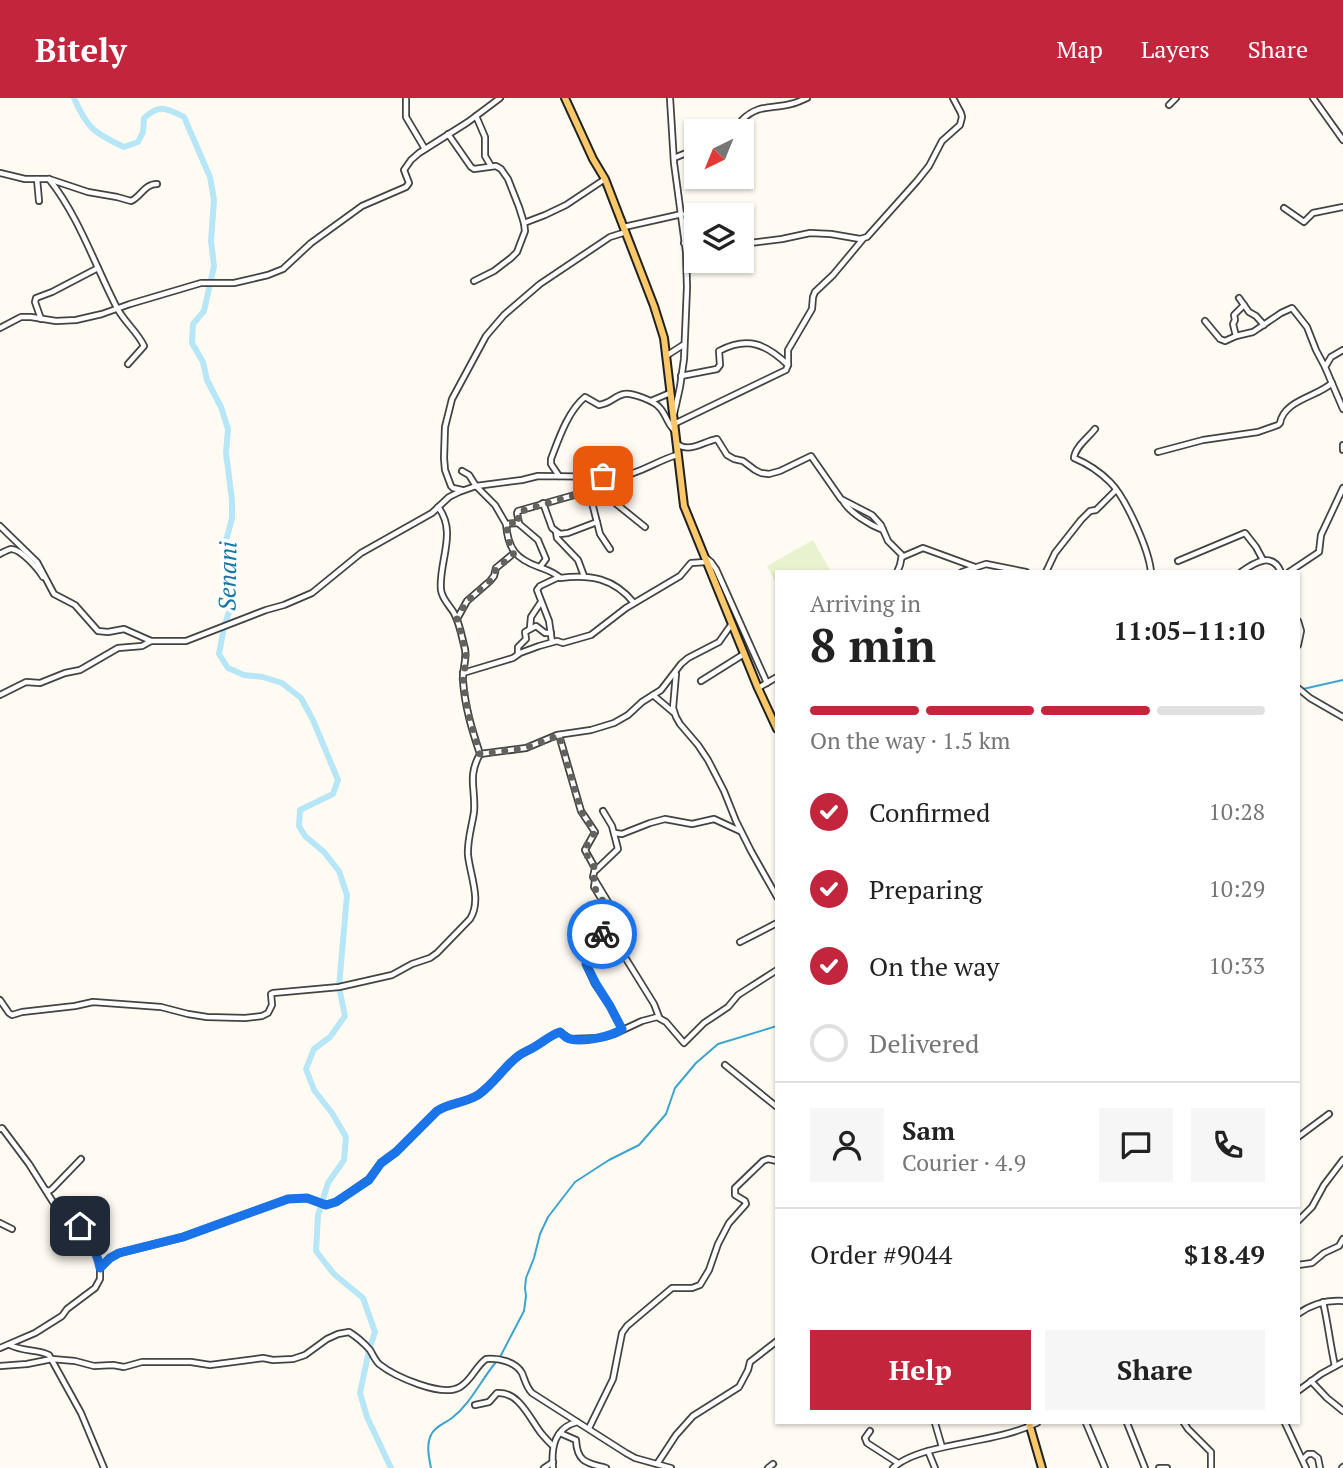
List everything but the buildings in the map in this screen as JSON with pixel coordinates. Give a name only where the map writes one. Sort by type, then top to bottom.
[{"type":"main road","points":[[565,98],[605,179],[660,324],[684,506],[775,725]]},
{"type":"main road","points":[[1029,1424],[1042,1468]]},
{"type":"street","points":[[406,98],[406,117],[425,149]]},
{"type":"street","points":[[0,328],[20,317],[76,320],[201,284],[234,283],[277,272],[362,206],[406,187],[409,183],[405,168],[411,160],[500,98]]},
{"type":"street","points":[[670,98],[684,243]]},
{"type":"street","points":[[743,119],[762,107],[789,105],[807,98]]},
{"type":"street","points":[[559,476],[551,459],[565,425],[583,398],[586,397],[599,405],[629,393],[661,408],[669,425],[673,425],[784,371],[788,365],[788,350],[812,309],[815,292],[890,213],[933,160],[942,141],[960,125],[961,113],[953,98]]},
{"type":"street","points":[[1170,104],[1176,98]]},
{"type":"street","points":[[1313,98],[1343,140]]},
{"type":"street","points":[[476,116],[485,136],[485,156],[491,166]]},
{"type":"street","points":[[448,134],[471,167],[480,169],[496,166],[501,169],[508,179],[524,223],[525,232],[517,252],[494,271],[474,281]]},
{"type":"street","points":[[674,158],[684,154]]},
{"type":"street","points":[[0,173],[25,180],[49,179],[88,192],[131,201],[149,185],[157,184]]},
{"type":"street","points":[[37,179],[39,201]]},
{"type":"street","points":[[49,179],[77,223],[117,308],[144,346],[128,364]]},
{"type":"street","points":[[524,223],[566,205],[605,179]]},
{"type":"street","points":[[1284,208],[1304,222],[1313,213],[1343,206]]},
{"type":"street","points":[[468,489],[450,485],[444,458],[445,427],[452,399],[486,336],[504,315],[540,284],[610,237],[625,229],[681,214]]},
{"type":"street","points":[[754,242],[813,232],[863,239]]},
{"type":"street","points":[[41,319],[36,298],[98,268]]},
{"type":"street","points":[[673,425],[681,376],[686,273]]},
{"type":"street","points":[[1240,298],[1249,312],[1264,326]]},
{"type":"street","points":[[1236,336],[1234,315],[1244,305]]},
{"type":"street","points":[[1206,321],[1222,341],[1227,341],[1253,332],[1292,308],[1307,327],[1343,409]]},
{"type":"street","points":[[681,376],[717,369],[720,365],[719,351],[744,343],[759,344],[769,349],[788,365]]},
{"type":"street","points":[[666,356],[683,345]]},
{"type":"street","points":[[1325,367],[1331,357],[1343,350]]},
{"type":"street","points":[[1158,452],[1203,440],[1258,432],[1278,425],[1287,410],[1332,383]]},
{"type":"street","points":[[650,401],[670,393]]},
{"type":"street","points":[[1095,429],[1073,454],[1073,458],[1104,476],[1116,490],[1144,544],[1151,570]]},
{"type":"street","points":[[676,443],[690,448],[717,439],[727,455],[744,461],[755,470],[769,474],[811,456],[851,512],[874,527],[884,530],[888,541],[902,556]]},
{"type":"street","points":[[1343,444],[1343,450]]},
{"type":"street","points":[[0,554],[9,550],[17,551],[36,568],[57,597],[75,604],[97,631],[102,633],[128,630],[152,641],[186,641],[305,596],[319,588],[361,553],[432,513],[449,497],[468,489],[538,476],[618,477],[636,473],[677,455]]},
{"type":"street","points":[[462,471],[469,475],[495,505],[506,524],[514,553],[559,577]]},
{"type":"street","points":[[519,524],[518,512],[578,494],[588,486],[592,476]]},
{"type":"street","points":[[603,476],[604,494],[645,527]]},
{"type":"street","points":[[588,486],[601,536],[610,549]]},
{"type":"street","points":[[1292,570],[1319,552],[1321,535],[1343,488]]},
{"type":"street","points":[[1047,570],[1053,556],[1081,520],[1090,511],[1096,510],[1116,490]]},
{"type":"street","points":[[543,503],[556,532],[562,534],[597,522]]},
{"type":"street","points":[[438,507],[445,515],[446,523],[441,591],[457,619],[466,653],[463,673],[469,721],[480,754]]},
{"type":"street","points":[[506,524],[519,524],[538,540],[546,558],[540,568]]},
{"type":"street","points":[[0,526],[33,557],[47,583]]},
{"type":"street","points":[[556,532],[557,538],[578,560],[583,576]]},
{"type":"street","points":[[1178,561],[1245,533],[1262,560]]},
{"type":"street","points":[[902,556],[923,548],[975,567]]},
{"type":"street","points":[[457,619],[467,601],[490,581],[496,568],[514,553]]},
{"type":"street","points":[[898,570],[902,556]]},
{"type":"street","points":[[463,673],[508,660],[552,642],[562,643],[591,635],[634,603],[680,576],[691,563],[705,559],[716,569],[767,683]]},
{"type":"street","points":[[1244,570],[1262,560],[1274,562],[1281,570]]},
{"type":"street","points":[[967,570],[986,564],[1016,570]]},
{"type":"street","points":[[552,642],[549,621],[537,589],[559,577],[583,576],[604,581],[622,590],[634,603]]},
{"type":"street","points":[[530,628],[531,617],[541,602]]},
{"type":"street","points":[[0,1000],[12,1015],[93,1002],[160,1007],[207,1017],[245,1018],[268,1013],[273,993],[378,980],[429,958],[474,914],[475,894],[468,853],[474,811],[472,775],[474,762],[480,754],[526,748],[559,735],[592,730],[614,723],[661,690],[688,658],[719,642],[732,624]]},
{"type":"street","points":[[518,654],[518,647],[526,639],[526,631],[530,628],[536,626],[551,633]]},
{"type":"street","points":[[0,695],[26,682],[40,683],[70,671],[80,670],[118,648],[142,646],[152,641]]},
{"type":"street","points":[[701,681],[744,654]]},
{"type":"street","points":[[674,712],[676,671]]},
{"type":"street","points":[[758,688],[775,678]]},
{"type":"street","points":[[1300,690],[1343,717]]},
{"type":"street","points":[[652,695],[674,712],[708,760],[741,831],[775,893]]},
{"type":"street","points":[[559,735],[581,811],[595,832],[584,850],[596,871]]},
{"type":"street","points":[[603,811],[612,825],[618,849],[593,877],[615,912],[612,921],[627,945],[623,954],[660,1018],[684,1043],[704,1023],[728,1007],[738,995],[775,971]]},
{"type":"street","points":[[615,833],[622,834],[665,819],[692,824],[714,819],[741,831]]},
{"type":"street","points":[[596,881],[594,887],[614,919]]},
{"type":"street","points":[[607,907],[604,923],[606,931],[586,964],[622,1029]]},
{"type":"street","points":[[740,943],[775,924]]},
{"type":"street","points":[[100,1268],[119,1253],[183,1237],[288,1199],[302,1197],[322,1205],[333,1204],[369,1180],[381,1163],[396,1152],[437,1111],[474,1097],[493,1083],[519,1055],[553,1034],[560,1032],[567,1038],[582,1039],[604,1037],[651,1018],[660,1018]]},
{"type":"street","points":[[725,1065],[775,1105]]},
{"type":"street","points":[[1300,1136],[1329,1114]]},
{"type":"street","points":[[0,1129],[2,1128],[29,1164],[65,1218],[85,1229],[97,1254],[100,1268],[99,1282],[84,1298],[57,1319],[0,1348]]},
{"type":"street","points":[[45,1190],[50,1191],[81,1160]]},
{"type":"street","points":[[1300,1219],[1312,1207],[1343,1160]]},
{"type":"street","points":[[589,1428],[613,1379],[619,1342],[624,1330],[672,1288],[692,1288],[700,1285],[729,1223],[746,1204],[734,1195],[735,1188],[763,1161],[775,1161]]},
{"type":"street","points":[[0,1223],[12,1229]]},
{"type":"street","points":[[1300,1265],[1312,1263],[1339,1246],[1343,1239]]},
{"type":"street","points":[[1300,1313],[1324,1302],[1343,1301]]},
{"type":"street","points":[[1324,1302],[1335,1366]]},
{"type":"street","points":[[0,1366],[52,1359],[94,1366],[124,1367],[142,1362],[191,1362],[210,1365],[263,1357],[273,1360],[293,1359],[305,1355],[327,1339],[349,1332],[358,1338],[379,1364],[434,1390],[448,1391],[461,1387],[486,1359],[511,1363],[520,1370],[532,1393],[635,1458],[671,1468]]},
{"type":"street","points":[[657,1464],[686,1422],[739,1387],[750,1362],[775,1343]]},
{"type":"street","points":[[10,1345],[46,1353],[52,1359],[81,1413],[104,1468]]},
{"type":"street","points":[[1300,1389],[1343,1362]]},
{"type":"street","points":[[1311,1381],[1343,1410]]},
{"type":"street","points":[[475,1405],[489,1402],[497,1393],[505,1393],[527,1410],[540,1432],[553,1446]]},
{"type":"street","points":[[544,1468],[553,1465],[553,1446],[560,1433],[577,1422]]},
{"type":"street","points":[[935,1424],[942,1447]]},
{"type":"street","points":[[893,1468],[908,1458],[928,1451],[1007,1434],[1029,1424]]},
{"type":"street","points":[[1086,1424],[1104,1468]]},
{"type":"street","points":[[1127,1424],[1145,1468]]},
{"type":"street","points":[[1185,1424],[1211,1452],[1211,1468]]},
{"type":"street","points":[[1286,1424],[1306,1468]]},
{"type":"street","points":[[870,1431],[865,1438],[867,1443],[898,1463]]},
{"type":"street","points":[[560,1433],[575,1439],[577,1450],[589,1465],[606,1468]]},
{"type":"street","points":[[928,1451],[935,1468]]},
{"type":"street","points":[[1303,1460],[1308,1454],[1313,1454],[1318,1458],[1320,1468]]},
{"type":"street","points":[[1159,1468],[1167,1468]]},
{"type":"green space","points":[[813,540],[830,570],[775,570],[775,581],[767,566]]},
{"type":"waterway","name":"Senani","points":[[74,98],[93,129],[124,147],[138,142],[143,132],[144,118],[154,111],[163,109],[184,117],[210,177],[214,200],[211,241],[214,266],[204,311],[193,324],[192,343],[203,362],[207,380],[221,407],[228,429],[226,453],[232,518],[226,541],[230,561],[230,609],[219,654],[228,668],[244,675],[282,683],[301,698],[338,780],[333,794],[300,810],[299,826],[305,836],[324,852],[339,871],[347,895],[339,987],[345,1016],[330,1037],[314,1049],[306,1069],[314,1090],[346,1137],[344,1160],[328,1183],[318,1215],[316,1251],[334,1274],[363,1298],[375,1332],[360,1393],[367,1417],[391,1468]]},
{"type":"waterway","points":[[1303,689],[1343,680]]},
{"type":"waterway","points":[[500,1357],[524,1311],[526,1278],[540,1234],[548,1217],[575,1182],[639,1145],[666,1114],[675,1088],[696,1063],[718,1044],[775,1027]]},
{"type":"waterway","points":[[431,1468],[428,1447],[432,1432],[465,1405],[496,1362]]},
{"type":"way so far","points":[[602,934],[606,929],[604,923],[608,909],[594,887],[595,868],[584,850],[595,832],[581,811],[559,735],[526,748],[480,754],[468,713],[463,681],[466,653],[457,619],[467,601],[490,581],[496,568],[514,553],[506,524],[519,524],[518,512],[578,494],[587,488],[592,476],[603,476]]},
{"type":"route","points":[[80,1226],[85,1229],[97,1254],[100,1268],[119,1253],[183,1237],[295,1197],[311,1199],[322,1205],[333,1204],[369,1180],[381,1163],[396,1152],[437,1111],[482,1092],[514,1059],[553,1034],[560,1032],[567,1038],[582,1039],[604,1037],[622,1029],[586,964],[592,957],[591,952],[598,947],[602,934]]}]
